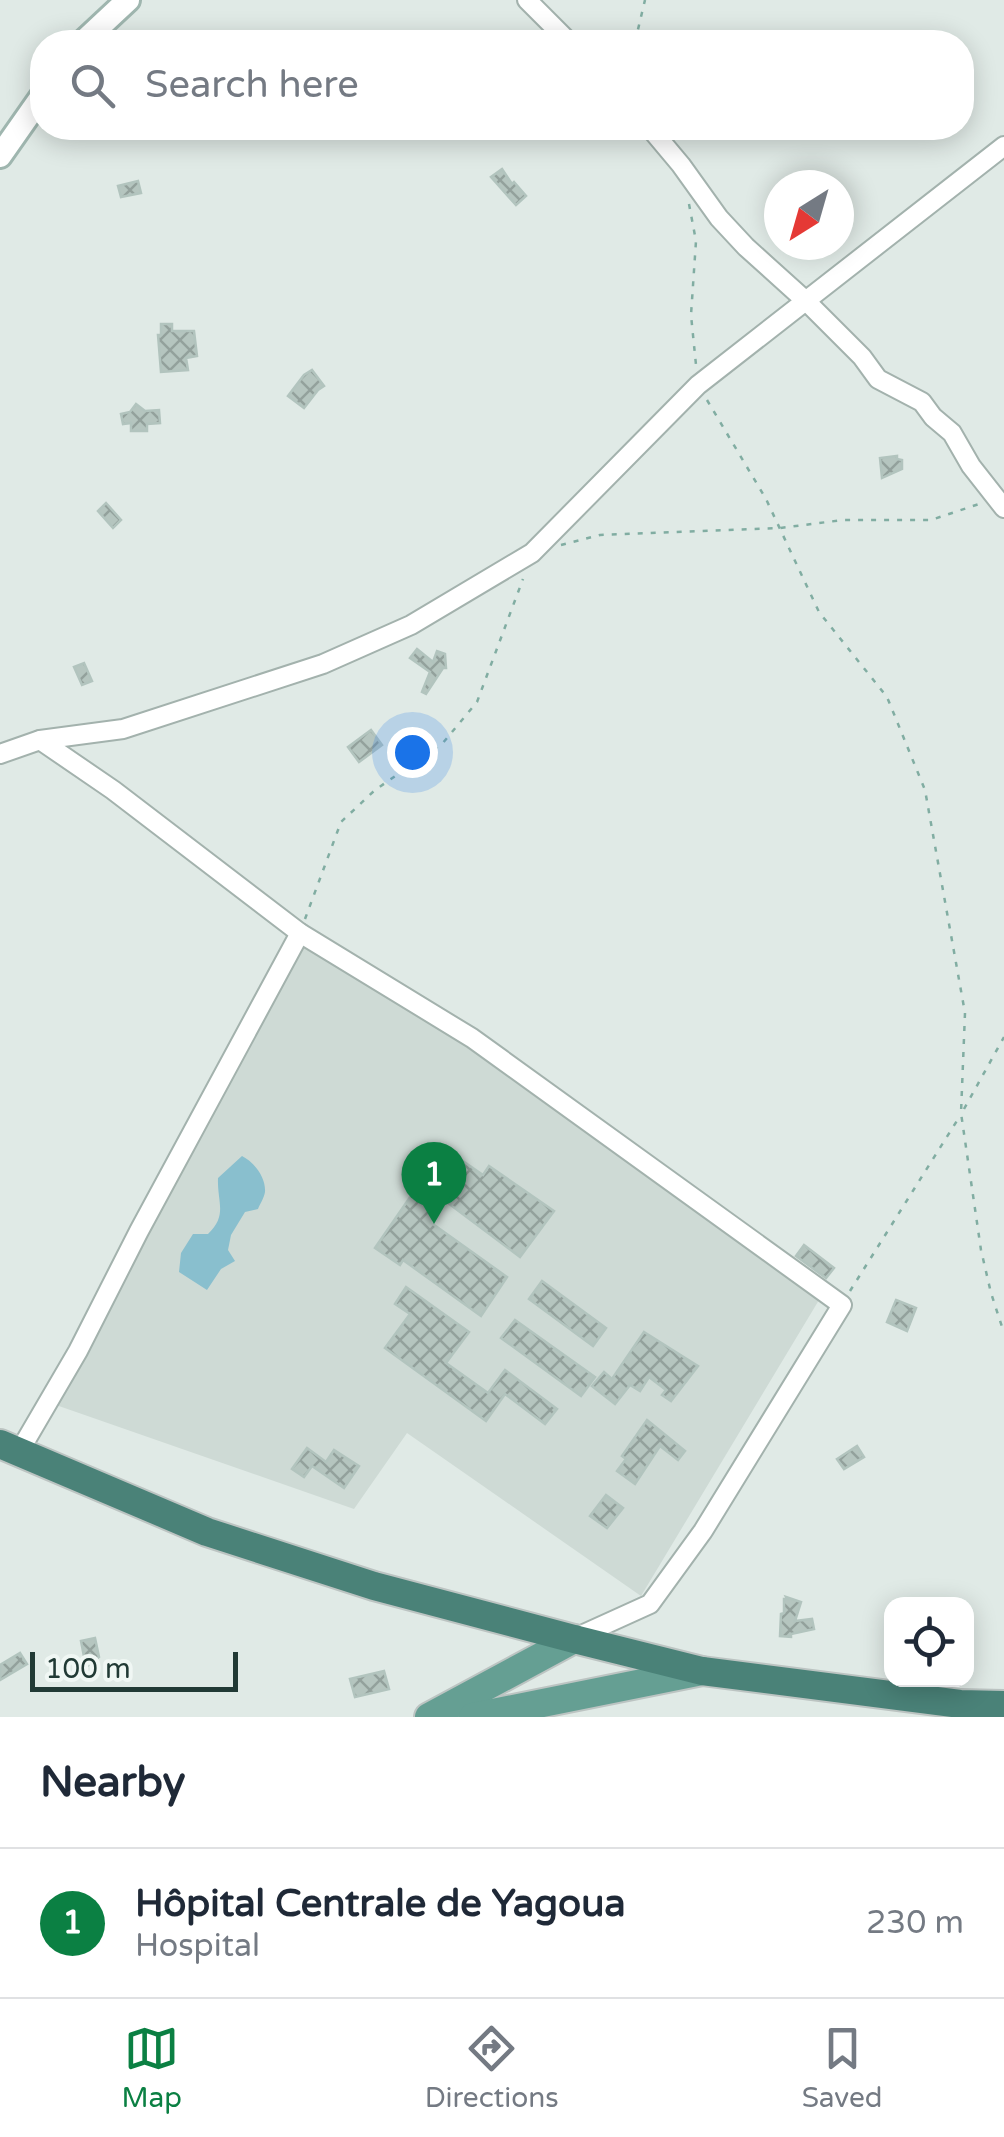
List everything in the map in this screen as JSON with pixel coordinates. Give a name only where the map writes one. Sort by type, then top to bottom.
[{"type":"highway","points":[[10,1448],[208,1532],[374,1586],[574,1639],[702,1670],[960,1704],[1004,1704]]},
{"type":"main road","points":[[96,30],[128,0]]},
{"type":"main road","points":[[0,156],[30,113]]},
{"type":"main road","points":[[430,1717],[574,1639]]},
{"type":"main road","points":[[474,1717],[702,1670]]},
{"type":"street","points":[[527,0],[557,30]]},
{"type":"street","points":[[660,140],[746,247],[807,302],[878,378],[922,402],[952,433],[1000,503]]},
{"type":"street","points":[[0,754],[40,740],[122,728],[323,664],[411,625],[532,553],[698,385],[1004,146]]},
{"type":"street","points":[[40,740],[114,790],[300,933],[472,1038],[842,1305],[704,1531],[650,1604],[574,1639]]},
{"type":"street","points":[[10,1448],[78,1351],[300,933]]},
{"type":"path","points":[[638,30],[645,0]]},
{"type":"path","points":[[688,203],[696,242],[691,315],[698,385],[766,499],[819,612],[887,697],[925,790],[965,1013],[962,1112],[981,1250],[1004,1333]]},
{"type":"path","points":[[300,933],[341,822],[374,790],[442,744],[477,702],[532,553],[600,536],[780,528],[843,520],[931,520],[1000,503]]},
{"type":"path","points":[[842,1305],[1004,1037]]},
{"type":"shaded area","points":[[309,934],[819,1300],[641,1596],[407,1433],[354,1509],[56,1405]]},
{"type":"water","points":[[242,1156],[261,1176],[264,1194],[258,1209],[245,1212],[231,1235],[228,1250],[235,1261],[221,1269],[207,1290],[179,1272],[181,1253],[193,1234],[208,1234],[218,1221],[218,1178]]},
{"type":"building","points":[[502,169],[526,196],[516,205],[491,177]]},
{"type":"building","points":[[138,181],[141,193],[121,197],[118,186]]},
{"type":"building","points":[[161,324],[172,324],[172,331],[194,331],[197,356],[186,358],[188,370],[161,372]]},
{"type":"building","points":[[312,370],[324,386],[304,408],[288,396]]},
{"type":"building","points":[[136,404],[145,411],[159,410],[160,423],[147,424],[147,431],[131,431],[131,423],[123,424],[121,414],[130,412]]},
{"type":"building","points":[[897,456],[902,460],[902,469],[882,478],[880,458]]},
{"type":"building","points":[[106,503],[121,520],[113,528],[98,511]]},
{"type":"building","points":[[417,649],[433,662],[437,651],[445,654],[446,668],[426,694],[422,692],[430,672],[410,658]]},
{"type":"building","points":[[84,663],[92,681],[82,685],[74,667]]},
{"type":"building","points":[[371,730],[382,745],[359,762],[348,747]]},
{"type":"building","points":[[444,1148],[483,1175],[489,1166],[554,1211],[520,1257],[444,1200],[430,1222],[507,1277],[481,1316],[403,1260],[400,1265],[375,1248]]},
{"type":"building","points":[[804,1245],[834,1268],[826,1278],[796,1256]]},
{"type":"building","points":[[542,1281],[606,1328],[593,1346],[529,1299]]},
{"type":"building","points":[[406,1287],[469,1332],[446,1363],[488,1393],[505,1370],[557,1409],[545,1424],[505,1394],[486,1421],[385,1348],[410,1314],[395,1304]]},
{"type":"building","points":[[896,1300],[916,1308],[907,1331],[887,1322]]},
{"type":"building","points":[[515,1320],[595,1377],[581,1396],[501,1338]]},
{"type":"building","points":[[644,1332],[698,1366],[671,1401],[662,1395],[666,1390],[649,1377],[640,1391],[630,1385],[615,1404],[592,1386],[604,1372],[612,1379]]},
{"type":"building","points":[[647,1420],[685,1451],[678,1460],[660,1446],[635,1484],[617,1471],[626,1459],[622,1456]]},
{"type":"building","points":[[857,1446],[864,1457],[844,1469],[837,1459]]},
{"type":"building","points":[[307,1448],[326,1462],[334,1450],[359,1466],[344,1488],[312,1466],[304,1477],[292,1469]]},
{"type":"building","points":[[606,1495],[623,1508],[607,1528],[590,1516]]},
{"type":"building","points":[[786,1597],[801,1602],[795,1621],[812,1619],[814,1629],[791,1637],[780,1636]]},
{"type":"building","points":[[95,1638],[99,1657],[86,1667],[81,1641]]},
{"type":"building","points":[[20,1653],[27,1664],[0,1680],[0,1665]]},
{"type":"building","points":[[384,1671],[389,1689],[355,1697],[350,1679]]},
{"type":"place","name":"Hôpital Centrale de Yagoua","points":[[434,1224]]}]
